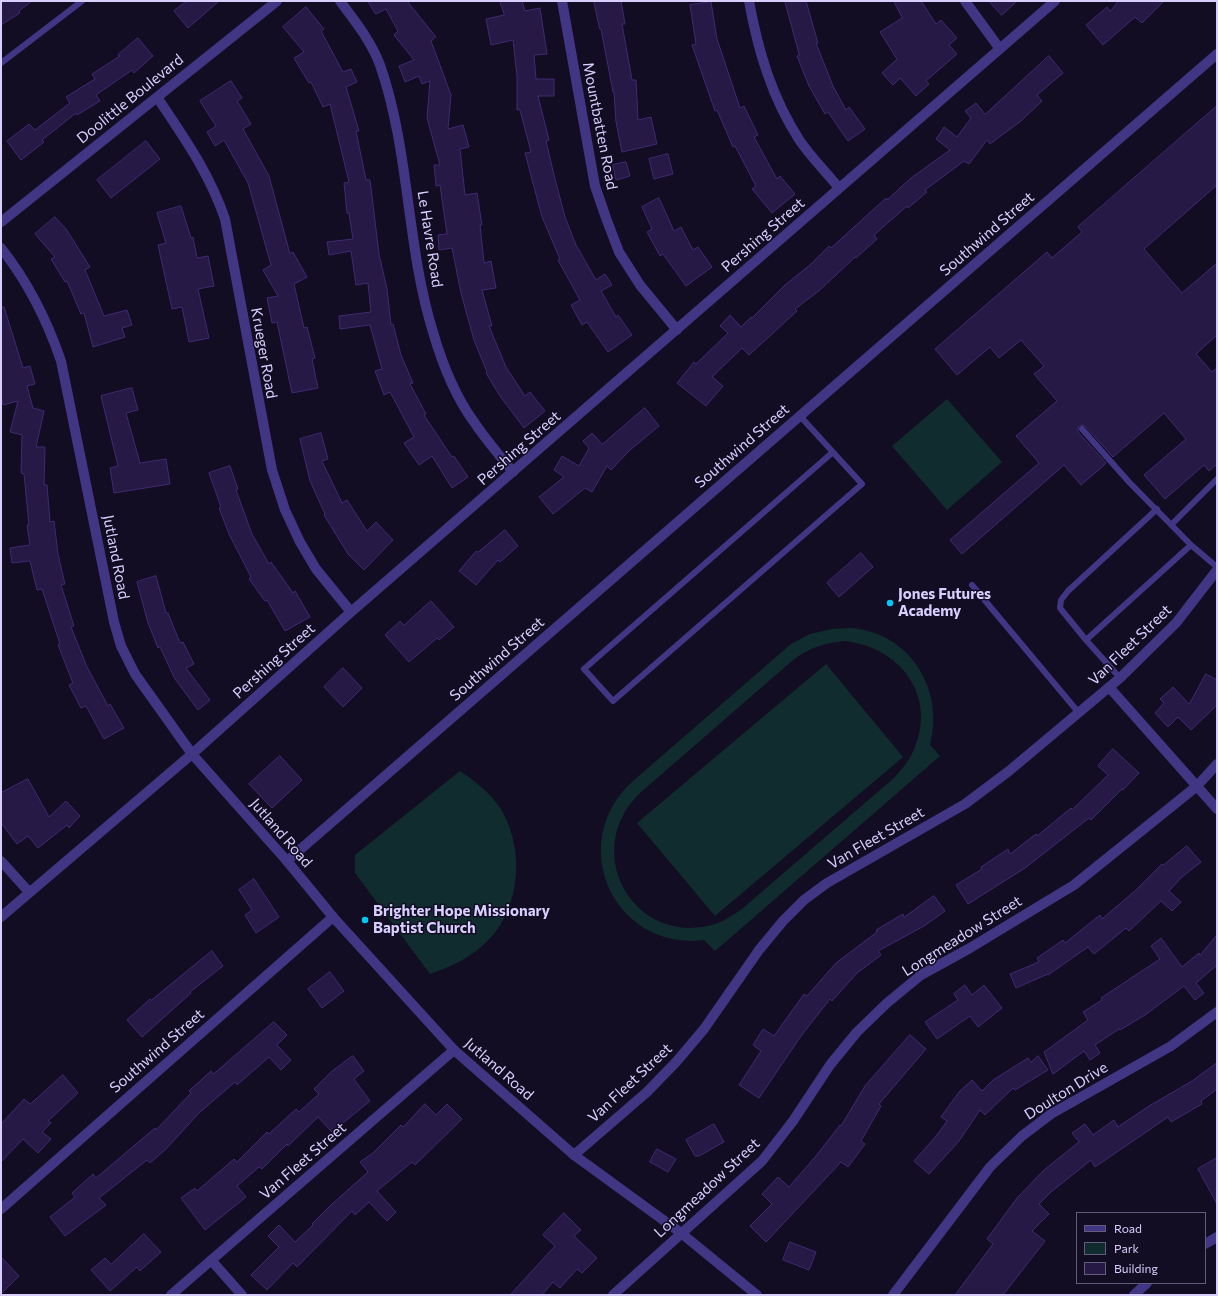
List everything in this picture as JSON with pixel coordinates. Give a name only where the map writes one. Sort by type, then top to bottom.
[{"type":"street","name":"Doolittle Boulevard","points":[[1,222],[277,1]]},
{"type":"street","name":"Le Havre Road","points":[[340,1],[365,34],[379,64],[395,119],[424,297],[433,332],[453,387],[473,422],[513,472]]},
{"type":"street","name":"Mountbatten Road","points":[[562,1],[595,186],[604,212],[619,252],[640,285],[677,330]]},
{"type":"street","points":[[749,1],[764,68],[780,105],[801,141],[839,188]]},
{"type":"street","points":[[965,1],[1000,49]]},
{"type":"street","name":"Pershing Street","points":[[1,917],[192,754],[351,612],[1055,1]]},
{"type":"street","name":"Southwind Street","points":[[287,861],[1217,54]]},
{"type":"street","name":"Krueger Road","points":[[157,97],[197,157],[216,192],[224,219],[263,431],[272,470],[284,510],[316,568],[351,612]]},
{"type":"street","name":"Jutland Road","points":[[1,248],[15,265],[50,327],[61,360],[114,622],[121,646],[135,674],[192,754],[287,861],[333,917],[454,1050],[574,1155],[681,1233],[757,1295]]},
{"type":"street","name":"Van Fleet Street","points":[[574,1155],[647,1092],[677,1062],[704,1029],[759,950],[783,921],[804,900],[827,883],[965,804],[1009,771],[1120,678],[1176,623],[1217,570]]},
{"type":"street","points":[[1109,687],[1217,809]]},
{"type":"street","name":"Longmeadow Street","points":[[613,1295],[762,1162],[793,1121],[830,1065],[857,1032],[887,1003],[921,975],[970,948],[1074,885],[1196,786],[1217,764]]},
{"type":"street","points":[[1,861],[29,892]]},
{"type":"street","name":"Southwind Street","points":[[1,1209],[333,917]]},
{"type":"street","name":"Doulton Drive","points":[[893,1295],[990,1167],[1022,1136],[1051,1114],[1171,1046],[1217,1012]]},
{"type":"street","name":"Van Fleet Street","points":[[171,1295],[454,1050]]},
{"type":"street","points":[[1206,1243],[1217,1237]]},
{"type":"street","points":[[211,1260],[242,1295]]},
{"type":"street","points":[[1134,1295],[1147,1284]]},
{"type":"lane","points":[[1,63],[82,1]]},
{"type":"lane","points":[[800,416],[862,484],[613,701],[584,669],[832,452]]},
{"type":"lane","points":[[1082,429],[1129,482],[1157,509],[1190,545],[1217,567]]},
{"type":"lane","points":[[1171,525],[1217,479]]},
{"type":"lane","points":[[1120,678],[1060,608],[1061,600],[1068,591],[1157,509]]},
{"type":"lane","points":[[1086,640],[1190,545]]},
{"type":"lane","points":[[972,585],[1078,713]]},
{"type":"green space","points":[[947,399],[1002,462],[947,510],[892,446]]},
{"type":"green space","points":[[832,629],[859,629],[878,634],[895,644],[909,656],[920,671],[928,688],[933,706],[933,725],[930,745],[940,756],[715,951],[704,940],[672,939],[645,928],[624,911],[609,888],[602,861],[603,833],[613,806],[633,781],[791,644],[810,634]],"holes":[[[844,641],[863,645],[881,652],[896,662],[908,676],[916,691],[921,708],[920,727],[915,747],[901,770],[895,777],[742,909],[724,920],[718,923],[689,928],[663,923],[641,910],[625,891],[616,868],[615,843],[622,817],[640,793],[793,660],[805,652],[823,645]]]},
{"type":"green space","points":[[826,664],[903,757],[715,916],[637,823]]},
{"type":"green space","points":[[460,771],[489,794],[502,811],[510,828],[514,845],[516,864],[515,883],[511,901],[504,918],[494,934],[469,956],[451,966],[430,974],[355,873],[355,855]]},
{"type":"building","points":[[1,1],[32,1],[19,11],[20,13],[1,25]]},
{"type":"building","points":[[187,1],[219,1],[188,28],[174,11]]},
{"type":"building","points":[[368,1],[407,1],[436,37],[431,41],[451,95],[448,129],[463,125],[469,147],[460,149],[465,195],[477,193],[482,225],[480,225],[484,263],[491,261],[496,288],[482,290],[492,326],[489,326],[506,367],[525,396],[530,392],[545,411],[524,428],[500,396],[486,373],[487,372],[474,340],[461,293],[452,248],[439,250],[438,235],[447,234],[440,185],[436,186],[434,165],[440,165],[427,118],[430,81],[422,84],[419,76],[405,82],[399,66],[414,60],[394,35],[398,31],[386,9],[376,14]]},
{"type":"building","points":[[500,1],[522,1],[525,11],[540,8],[547,54],[534,55],[536,79],[554,79],[554,96],[538,96],[549,140],[546,141],[565,217],[576,245],[596,280],[605,274],[612,285],[601,291],[616,317],[618,315],[632,335],[608,352],[587,322],[582,325],[571,305],[580,300],[558,260],[560,259],[542,217],[525,153],[531,152],[520,110],[517,110],[517,76],[513,40],[491,45],[486,19],[504,15]]},
{"type":"building","points":[[594,1],[621,1],[625,24],[622,24],[632,80],[636,80],[638,120],[651,117],[657,144],[622,152],[616,122],[614,92]]},
{"type":"building","points":[[785,1],[806,1],[818,43],[816,43],[833,86],[846,110],[849,107],[865,129],[848,141],[828,112],[825,114],[809,86],[797,56],[799,55]]},
{"type":"building","points":[[894,1],[921,1],[936,24],[941,20],[957,38],[949,45],[957,54],[926,81],[929,84],[916,96],[900,78],[893,85],[882,73],[897,59],[880,32],[902,18]]},
{"type":"building","points":[[989,1],[1017,1],[1002,15]]},
{"type":"building","points":[[1119,1],[1164,1],[1142,23],[1135,17],[1103,45],[1086,25],[1107,7],[1110,11]]},
{"type":"building","points":[[711,2],[717,39],[740,108],[744,106],[758,135],[754,137],[777,179],[780,176],[795,194],[772,213],[752,189],[756,186],[735,146],[733,147],[717,110],[715,111],[692,45],[696,44],[690,5]]},
{"type":"building","points":[[306,7],[324,29],[321,31],[343,72],[351,69],[357,82],[346,87],[359,131],[356,131],[366,180],[370,180],[379,254],[387,289],[391,325],[393,324],[401,355],[413,383],[410,384],[426,414],[424,415],[452,457],[454,456],[468,477],[452,488],[432,456],[419,465],[404,443],[414,437],[390,392],[384,395],[375,371],[382,369],[370,325],[340,329],[339,316],[371,312],[368,283],[356,285],[351,251],[329,255],[327,242],[353,239],[349,213],[347,213],[344,183],[349,182],[330,104],[323,107],[311,82],[309,83],[294,58],[304,52],[283,27]]},
{"type":"building","points":[[138,38],[153,56],[134,73],[132,70],[96,95],[100,101],[77,115],[76,113],[42,140],[44,142],[21,160],[7,141],[29,124],[35,130],[70,103],[66,97],[95,79],[92,74],[120,56],[118,55]]},
{"type":"building","points":[[1049,56],[1063,73],[1037,95],[1042,101],[1021,121],[990,144],[987,140],[969,164],[964,161],[925,190],[927,192],[908,208],[907,206],[874,235],[877,239],[856,258],[855,257],[820,290],[795,309],[797,311],[749,355],[742,348],[712,377],[723,386],[706,406],[677,383],[694,362],[696,364],[728,333],[720,326],[730,315],[741,327],[829,246],[831,248],[886,198],[887,200],[911,178],[950,150],[936,139],[944,127],[957,137],[971,118],[965,111],[976,103],[985,114]]},
{"type":"building","points":[[231,81],[242,98],[237,101],[251,124],[243,129],[269,176],[290,254],[293,252],[307,277],[294,284],[304,328],[307,327],[315,358],[312,359],[318,388],[292,393],[277,322],[272,323],[267,298],[278,296],[263,270],[271,265],[248,183],[224,140],[215,146],[207,132],[216,126],[200,101]]},
{"type":"building","points":[[1217,106],[1217,185],[1144,249],[1182,293],[1217,263],[1217,335],[1196,354],[1212,372],[1217,368],[1217,464],[1209,471],[1204,465],[1165,499],[1144,475],[1186,439],[1164,413],[1113,457],[1085,426],[1081,425],[1078,427],[1078,432],[1106,463],[1081,485],[1064,465],[962,554],[950,540],[1039,463],[1016,436],[1057,401],[1034,374],[1044,366],[1021,340],[999,358],[990,347],[957,375],[935,349],[1047,252],[1052,258],[1082,232],[1078,227]]},
{"type":"building","points":[[146,141],[160,159],[111,198],[97,180]]},
{"type":"building","points":[[668,154],[673,174],[654,179],[649,159]]},
{"type":"building","points":[[626,162],[630,176],[616,180],[613,165]]},
{"type":"building","points":[[659,198],[674,231],[681,227],[693,250],[698,247],[712,267],[686,286],[663,254],[660,256],[647,232],[652,229],[642,207]]},
{"type":"building","points":[[181,206],[191,238],[193,237],[197,258],[208,256],[214,286],[198,289],[209,338],[189,342],[182,307],[172,309],[158,245],[166,243],[157,213]]},
{"type":"building","points":[[55,217],[66,229],[90,267],[85,270],[104,316],[127,310],[132,325],[122,328],[125,337],[93,347],[84,313],[81,314],[67,281],[65,282],[51,259],[55,257],[35,234]]},
{"type":"building","points":[[1,307],[4,307],[23,368],[30,366],[35,384],[27,386],[33,408],[44,411],[36,447],[45,447],[44,485],[47,485],[50,522],[54,521],[58,554],[65,584],[61,585],[74,626],[71,627],[87,667],[108,706],[110,704],[124,728],[104,739],[86,706],[81,708],[69,685],[73,683],[58,645],[60,644],[42,589],[37,590],[30,561],[12,563],[10,548],[30,545],[27,525],[29,525],[24,474],[21,473],[22,435],[10,432],[18,401],[3,405],[1,396]]},
{"type":"building","points":[[132,388],[138,410],[126,413],[140,463],[166,459],[170,484],[114,493],[110,468],[118,466],[101,396]]},
{"type":"building","points":[[645,408],[659,426],[630,450],[611,470],[607,466],[592,492],[585,488],[553,514],[539,497],[564,477],[554,470],[562,456],[579,466],[589,448],[583,441],[592,433],[602,444]]},
{"type":"building","points":[[321,433],[328,459],[322,461],[342,503],[347,500],[367,531],[376,522],[393,540],[364,570],[348,554],[324,515],[325,514],[310,481],[300,439]]},
{"type":"building","points":[[230,466],[238,489],[236,490],[252,534],[269,564],[271,562],[293,593],[295,591],[310,617],[285,631],[267,600],[265,601],[249,579],[251,577],[229,534],[219,508],[221,507],[209,473]]},
{"type":"building","points":[[505,530],[518,546],[500,562],[498,560],[476,585],[459,571],[476,551],[478,552]]},
{"type":"building","points":[[861,553],[873,567],[839,597],[827,583]]},
{"type":"building","points":[[156,576],[166,613],[168,613],[180,643],[183,642],[194,664],[186,668],[210,700],[198,710],[175,679],[160,647],[158,648],[148,623],[137,582]]},
{"type":"building","points":[[431,601],[454,627],[439,640],[437,638],[409,662],[385,635],[400,621],[404,625]]},
{"type":"building","points":[[343,668],[362,688],[343,707],[324,687]]},
{"type":"building","points":[[1206,674],[1217,680],[1217,705],[1191,730],[1178,717],[1168,727],[1155,713],[1164,703],[1160,699],[1173,687],[1189,704]]},
{"type":"building","points":[[1113,749],[1139,773],[1091,820],[1089,818],[1025,868],[968,904],[956,885],[982,869],[981,867],[1008,849],[1010,854],[1036,834],[1037,836],[1071,808],[1072,810],[1108,775],[1098,766]]},
{"type":"building","points":[[280,756],[302,780],[272,808],[249,784]]},
{"type":"building","points":[[28,779],[49,817],[66,801],[80,816],[69,828],[67,825],[38,848],[28,836],[17,844],[1,823],[1,793]]},
{"type":"building","points":[[1187,846],[1201,862],[1182,877],[1169,891],[1181,902],[1172,911],[1161,901],[1129,931],[1126,928],[1094,954],[1088,947],[1048,975],[1016,988],[1010,974],[1039,962],[1037,958],[1063,940],[1065,943],[1100,915],[1102,919],[1136,890],[1162,864],[1163,865]]},
{"type":"building","points":[[254,879],[279,917],[256,933],[245,915],[252,910],[239,890]]},
{"type":"building","points":[[934,896],[945,911],[924,926],[878,951],[881,955],[857,973],[832,1001],[830,999],[801,1036],[759,1098],[739,1085],[761,1051],[753,1045],[763,1029],[774,1036],[804,994],[807,996],[836,963],[877,932],[876,930],[903,914],[904,917]]},
{"type":"building","points":[[1217,935],[1217,965],[1196,983],[1204,993],[1195,1000],[1184,986],[1145,1015],[1120,1030],[1119,1029],[1095,1045],[1100,1053],[1090,1060],[1084,1051],[1053,1074],[1044,1052],[1088,1020],[1083,1012],[1102,1000],[1101,998],[1160,959],[1151,946],[1161,938],[1182,967],[1199,953],[1200,955]]},
{"type":"building","points":[[212,951],[223,966],[190,992],[191,993],[142,1037],[127,1020],[150,999],[151,1000]]},
{"type":"building","points":[[330,972],[344,991],[322,1008],[308,989]]},
{"type":"building","points":[[965,985],[972,995],[984,985],[1002,1008],[978,1027],[970,1016],[937,1039],[925,1022],[958,1000],[954,994]]},
{"type":"building","points":[[274,1022],[287,1035],[277,1045],[291,1060],[281,1070],[269,1057],[237,1085],[235,1082],[199,1113],[166,1149],[150,1163],[147,1160],[99,1198],[106,1205],[65,1236],[50,1217],[75,1197],[72,1193],[93,1174],[96,1178],[155,1128],[156,1130],[191,1093],[189,1091],[211,1071],[213,1074]]},
{"type":"building","points":[[910,1035],[926,1049],[879,1104],[881,1106],[861,1141],[865,1144],[848,1167],[841,1162],[766,1242],[750,1226],[772,1204],[762,1194],[778,1177],[789,1187],[840,1125],[841,1126],[865,1086]]},
{"type":"building","points":[[353,1056],[364,1071],[354,1079],[370,1101],[332,1132],[318,1117],[288,1146],[287,1144],[262,1169],[259,1167],[237,1186],[246,1197],[205,1230],[181,1198],[195,1188],[197,1191],[234,1159],[237,1162],[267,1132],[269,1134],[296,1109],[299,1112],[319,1094],[314,1089],[331,1072]]},
{"type":"building","points":[[1038,1056],[1048,1070],[1015,1090],[1013,1088],[985,1115],[980,1110],[959,1141],[929,1174],[914,1161],[947,1121],[941,1117],[959,1092],[972,1080],[982,1091],[993,1080],[1028,1058],[1031,1062]]},
{"type":"building","points":[[1217,1063],[1217,1089],[1201,1101],[1202,1104],[1171,1122],[1168,1117],[1095,1167],[1091,1160],[1051,1192],[1039,1204],[1049,1214],[1032,1231],[1045,1241],[1003,1295],[955,1295],[993,1244],[987,1239],[1017,1198],[1044,1170],[1079,1142],[1072,1133],[1085,1124],[1093,1135],[1114,1120],[1118,1127],[1149,1106],[1192,1081]]},
{"type":"building","points":[[63,1075],[78,1093],[48,1121],[51,1123],[42,1132],[51,1139],[38,1153],[23,1139],[1,1162],[1,1124],[24,1099],[30,1104]]},
{"type":"building","points":[[425,1104],[436,1115],[447,1104],[462,1119],[415,1165],[412,1162],[377,1191],[396,1212],[387,1221],[369,1202],[355,1215],[352,1211],[297,1267],[293,1263],[267,1290],[251,1275],[279,1247],[268,1236],[279,1225],[295,1242],[331,1205],[368,1172],[360,1162],[373,1153],[401,1125],[403,1127]]},
{"type":"building","points":[[714,1124],[724,1142],[699,1156],[695,1156],[686,1140]]},
{"type":"building","points":[[657,1149],[676,1159],[668,1172],[650,1162]]},
{"type":"building","points":[[1217,1158],[1217,1204],[1198,1169]]},
{"type":"building","points":[[564,1213],[581,1230],[574,1236],[597,1258],[582,1273],[577,1269],[560,1288],[553,1282],[542,1295],[510,1295],[555,1246],[543,1235]]},
{"type":"building","points":[[144,1234],[161,1252],[140,1271],[137,1267],[110,1291],[91,1270],[105,1258],[111,1264]]},
{"type":"building","points":[[790,1242],[816,1252],[809,1270],[783,1260]]},
{"type":"building","points":[[1,1257],[19,1276],[1,1294]]},
{"type":"place","name":"Jones Futures Academy","points":[[890,603]]},
{"type":"place","name":"Brighter Hope Missionary Baptist Church","points":[[365,920]]}]
